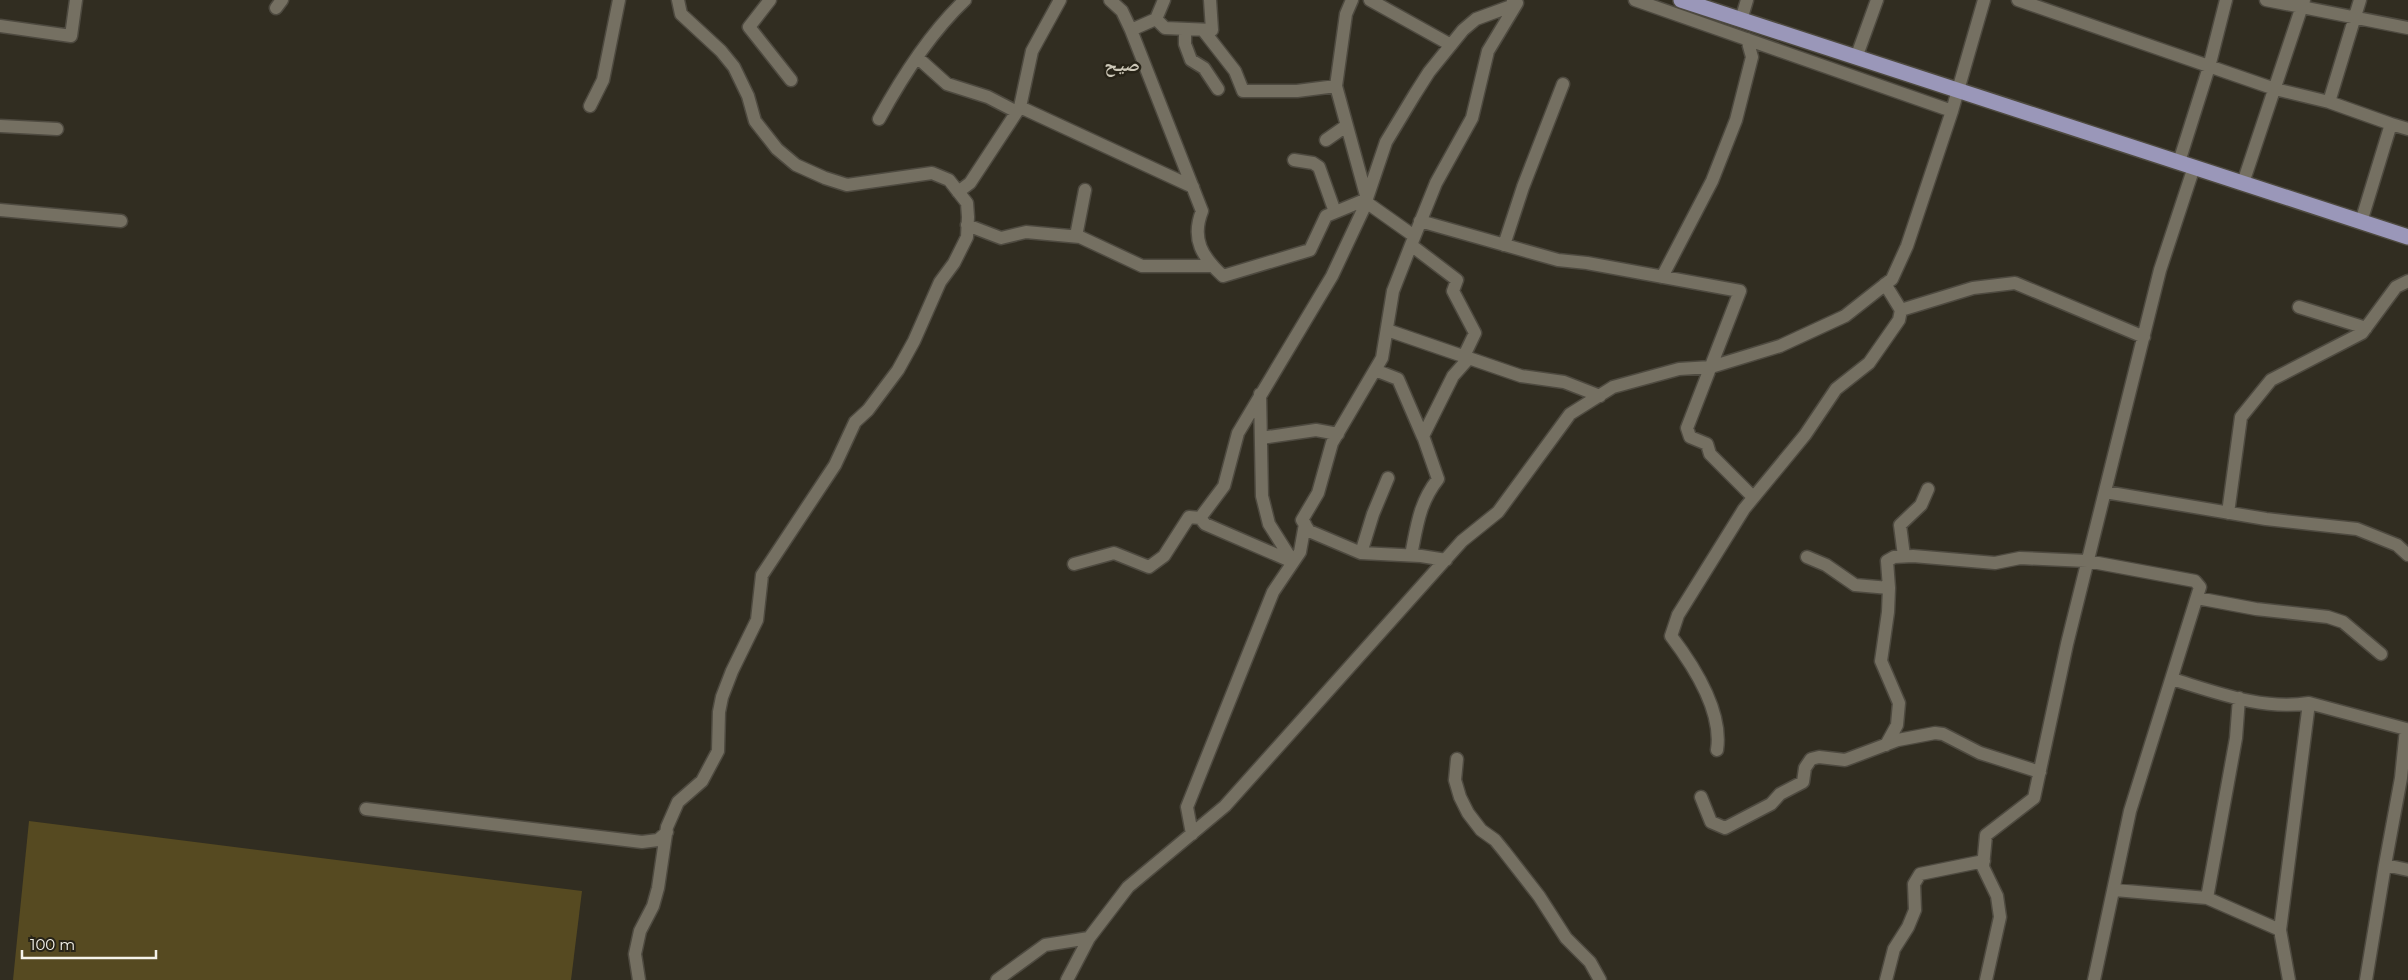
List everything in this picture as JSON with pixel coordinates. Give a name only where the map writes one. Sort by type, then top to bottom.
[{"type":"main road","points":[[1681,0],[2408,237]]},
{"type":"street","points":[[0,26],[71,36],[76,0]]},
{"type":"street","points":[[590,106],[603,80],[619,0]]},
{"type":"street","points":[[639,980],[635,954],[640,931],[653,906],[658,888],[667,832],[678,802],[702,781],[718,751],[719,712],[722,697],[732,671],[757,620],[762,576],[835,465],[855,422],[868,410],[898,370],[914,340],[940,282],[954,263],[967,237],[966,203],[949,180],[932,173],[847,185],[825,178],[796,165],[777,149],[755,121],[748,96],[734,67],[721,51],[681,14],[678,0]]},
{"type":"street","points":[[770,0],[750,27],[791,80]]},
{"type":"street","points":[[880,119],[900,82],[954,11],[965,0]]},
{"type":"street","points":[[958,192],[970,183],[1018,109],[1032,50],[1060,0]]},
{"type":"street","points":[[1110,0],[1122,11],[1131,30],[1202,211],[1196,225],[1199,246],[1212,266],[1223,276],[1310,250],[1326,216],[1366,201]]},
{"type":"street","points":[[1131,30],[1156,19],[1164,0]]},
{"type":"street","points":[[1156,19],[1165,28],[1212,30],[1210,0]]},
{"type":"street","points":[[1352,0],[1346,14],[1336,86],[1366,201],[1457,280],[1453,290],[1475,333],[1467,357],[1453,376],[1424,437]]},
{"type":"street","points":[[1370,0],[1451,45]]},
{"type":"street","points":[[1635,0],[1952,110]]},
{"type":"street","points":[[1741,20],[1748,0]]},
{"type":"street","points":[[1856,58],[1877,0]]},
{"type":"street","points":[[1067,980],[1089,938],[1128,887],[1225,806],[1462,541],[1498,512],[1570,414],[1613,387],[1679,370],[1711,367],[1780,346],[1845,316],[1892,279],[1907,246],[1952,110],[1984,0]]},
{"type":"street","points":[[2018,0],[2111,30],[2209,67],[2275,89],[2329,102],[2391,124],[2408,128]]},
{"type":"street","points":[[2179,162],[2209,67],[2226,0]]},
{"type":"street","points":[[2266,0],[2303,3],[2408,28]]},
{"type":"street","points":[[2329,102],[2357,17],[2360,0]]},
{"type":"street","points":[[1200,518],[1224,486],[1238,433],[1332,276],[1366,201],[1386,142],[1429,72],[1463,30],[1476,19],[1516,2]]},
{"type":"street","points":[[1446,560],[1411,555],[1361,553],[1309,531],[1302,520],[1318,493],[1332,443],[1382,358],[1393,291],[1436,183],[1472,118],[1488,51],[1516,2]]},
{"type":"street","points":[[2242,183],[2303,3]]},
{"type":"street","points":[[1186,29],[1185,44],[1191,60],[1204,68],[1218,89]]},
{"type":"street","points":[[1203,30],[1235,71],[1243,91],[1297,91],[1336,86]]},
{"type":"street","points":[[1662,277],[1712,181],[1736,120],[1752,57],[1747,39]]},
{"type":"street","points":[[918,58],[947,84],[1018,109],[1193,187]]},
{"type":"street","points":[[1504,245],[1523,186],[1563,84]]},
{"type":"street","points":[[2361,222],[2391,124]]},
{"type":"street","points":[[0,126],[58,129]]},
{"type":"street","points":[[1326,140],[1346,126]]},
{"type":"street","points":[[1294,160],[1313,163],[1319,167],[1335,212]]},
{"type":"street","points":[[1986,980],[2000,917],[1997,896],[1983,868],[1986,835],[2034,798],[2087,561],[2174,224],[2194,167]]},
{"type":"street","points":[[1076,236],[1085,190]]},
{"type":"street","points":[[0,210],[121,221]]},
{"type":"street","points":[[1420,221],[1558,260],[1587,263],[1740,291],[1687,428],[1690,437],[1707,444],[1710,454],[1753,497]]},
{"type":"street","points":[[967,225],[1001,238],[1026,232],[1076,236],[1142,266],[1212,266]]},
{"type":"street","points":[[2228,513],[2241,417],[2271,380],[2362,333],[2396,287],[2408,281]]},
{"type":"street","points":[[1901,310],[1973,288],[2015,283],[2144,337]]},
{"type":"street","points":[[1717,750],[1719,736],[1704,689],[1688,658],[1671,636],[1678,615],[1753,497],[1805,435],[1836,389],[1869,363],[1899,320],[1901,310],[1885,284]]},
{"type":"street","points":[[2299,307],[2366,328]]},
{"type":"street","points":[[1387,330],[1521,376],[1564,382],[1600,396]]},
{"type":"street","points":[[1375,370],[1398,379],[1424,437],[1438,479],[1426,495],[1418,517],[1411,555]]},
{"type":"street","points":[[1260,394],[1262,496],[1270,524],[1293,562]]},
{"type":"street","points":[[1261,438],[1316,430],[1338,434]]},
{"type":"street","points":[[1361,553],[1373,514],[1388,478]]},
{"type":"street","points":[[1904,556],[1900,525],[1921,506],[1928,489]]},
{"type":"street","points":[[2105,492],[2228,513],[2357,529],[2397,545],[2408,555]]},
{"type":"street","points":[[1074,564],[1114,553],[1149,568],[1164,556],[1189,517],[1200,518],[1205,524],[1293,562]]},
{"type":"street","points":[[1192,834],[1187,808],[1273,592],[1300,552],[1305,524]]},
{"type":"street","points":[[1886,745],[1897,725],[1899,703],[1881,661],[1888,612],[1887,561],[1894,557],[1904,556],[1995,563],[2020,558],[2087,561],[2195,581],[2200,586],[2130,811],[2115,890],[2094,980]]},
{"type":"street","points":[[1807,557],[1826,565],[1855,584],[1889,588]]},
{"type":"street","points":[[2197,598],[2256,609],[2328,617],[2343,622],[2381,654]]},
{"type":"street","points":[[2172,679],[2239,698],[2293,706],[2309,703],[2407,724],[2405,779],[2385,865],[2366,980]]},
{"type":"street","points":[[2207,898],[2236,738],[2239,698]]},
{"type":"street","points":[[2289,980],[2280,930],[2309,703]]},
{"type":"street","points":[[1701,797],[1711,822],[1725,828],[1771,804],[1780,794],[1803,782],[1805,768],[1811,759],[1824,756],[1845,760],[1923,734],[1943,734],[1974,751],[2040,772]]},
{"type":"street","points":[[1457,759],[1455,780],[1460,797],[1468,813],[1481,830],[1495,840],[1504,851],[1538,896],[1566,938],[1590,962],[1600,980]]},
{"type":"street","points":[[366,808],[642,842],[658,840],[667,832]]},
{"type":"street","points":[[1886,980],[1894,949],[1908,927],[1915,910],[1914,884],[1920,874],[1984,861]]},
{"type":"street","points":[[2385,865],[2408,870]]},
{"type":"street","points":[[2115,890],[2207,898],[2280,930]]},
{"type":"street","points":[[997,980],[1045,945],[1089,938]]},
{"type":"shaded area","points":[[29,821],[582,891],[571,980],[13,980]]},
{"type":"district","name":"صيح","points":[[1122,64]]}]
